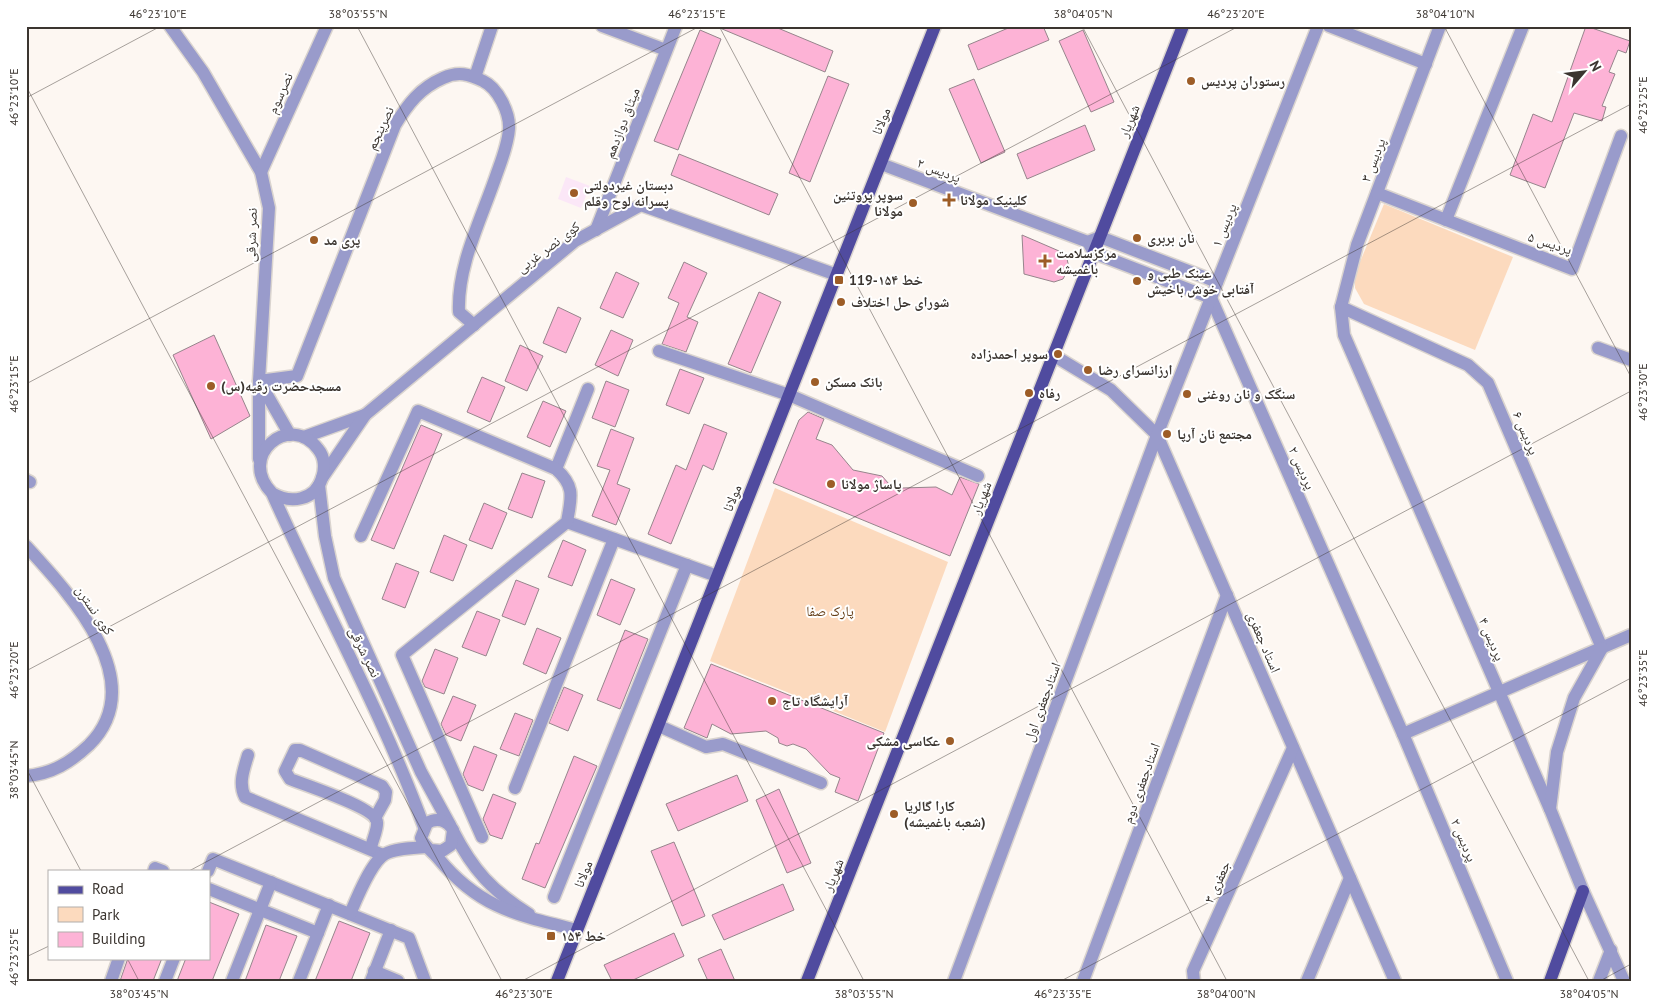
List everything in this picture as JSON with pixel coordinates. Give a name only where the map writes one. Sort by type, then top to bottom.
[{"type":"main road","name":"مولانا","points":[[557,981],[935,26]]},
{"type":"main road","name":"شهریار","points":[[807,981],[1054,355],[1094,244],[1183,26]]},
{"type":"main road","points":[[1550,981],[1582,891]]},
{"type":"street","name":"نصر شرقی","points":[[170,26],[203,72],[261,172],[269,208],[259,381],[259,469]]},
{"type":"street","name":"نصرسوم","points":[[261,172],[327,26]]},
{"type":"street","points":[[474,325],[459,312],[458,293],[469,252],[504,151],[509,127],[507,115],[494,89],[475,77],[492,26]]},
{"type":"street","points":[[602,26],[666,50]]},
{"type":"street","name":"میثاق دوازدهم","points":[[596,230],[676,26]]},
{"type":"street","name":"پردیس ۱","points":[[1157,435],[1318,26]]},
{"type":"street","points":[[1329,26],[1426,64]]},
{"type":"street","name":"پردیس ۳","points":[[1341,307],[1357,245],[1440,26]]},
{"type":"street","points":[[1446,220],[1523,26]]},
{"type":"street","name":"نصرپنجم","points":[[259,381],[297,376],[395,125],[410,101],[428,86],[443,78],[456,74],[468,74],[475,77]]},
{"type":"street","name":"پردیس ۵","points":[[1377,193],[1572,268],[1621,136]]},
{"type":"street","name":"پردیس ۲","points":[[881,164],[1094,244],[1211,298],[1403,734],[1507,981]]},
{"type":"street","name":"کوی نصر غربی","points":[[320,482],[365,415],[575,241],[641,205],[837,275]]},
{"type":"street","points":[[1094,244],[1218,282]]},
{"type":"street","name":"پردیس ۶","points":[[1341,307],[1468,365],[1488,383],[1602,648]]},
{"type":"street","name":"پردیس ۴","points":[[1341,307],[1344,335],[1550,809],[1582,891],[1624,981]]},
{"type":"street","points":[[1598,348],[1631,360]]},
{"type":"street","points":[[659,351],[789,395],[978,476]]},
{"type":"street","name":"استاد جعفری","points":[[1054,355],[1111,390],[1157,435],[1395,981]]},
{"type":"street","points":[[259,381],[290,435]]},
{"type":"street","points":[[556,468],[588,389]]},
{"type":"street","points":[[361,536],[418,411],[556,468],[565,478],[572,492],[567,522],[402,654],[482,837]]},
{"type":"street","name":"کوی نصر غربی","points":[[304,437],[365,415]]},
{"type":"street","points":[[290,435],[304,437],[313,443],[320,452],[324,462],[320,482],[307,496],[298,500],[280,498],[265,486],[259,469],[264,449],[280,437],[290,435]]},
{"type":"street","name":"استادجعفری اول","points":[[954,981],[1157,435]]},
{"type":"street","name":"نصر شرقی","points":[[320,482],[325,536],[334,578],[421,772],[466,856],[480,875],[505,899],[542,921]]},
{"type":"street","name":"نصر شرقی","points":[[272,493],[373,704],[423,830]]},
{"type":"street","points":[[567,522],[717,576]]},
{"type":"street","points":[[515,788],[614,539]]},
{"type":"street","name":"کوی نسترن","points":[[26,546],[79,611],[102,645],[112,676],[111,707],[100,734],[72,761],[40,775],[26,776]]},
{"type":"street","points":[[554,897],[687,566]]},
{"type":"street","name":"استادجعفری دوم","points":[[1083,981],[1227,595]]},
{"type":"street","points":[[1403,734],[1631,635]]},
{"type":"street","points":[[1550,809],[1560,743],[1574,698],[1602,648]]},
{"type":"street","points":[[659,726],[706,747],[723,744],[821,783]]},
{"type":"street","name":"جعفری ۳","points":[[1194,981],[1193,971],[1293,748]]},
{"type":"street","points":[[371,848],[377,823],[375,818],[363,808],[290,779],[285,771],[295,750],[300,750],[382,786],[386,792],[385,800],[375,818]]},
{"type":"street","points":[[248,755],[242,778],[242,790],[245,797],[383,854]]},
{"type":"street","points":[[350,914],[362,885],[383,854],[397,850],[429,849],[442,851],[453,840],[452,828],[436,819],[397,850]]},
{"type":"street","points":[[423,830],[421,838],[454,878],[484,900],[513,914],[577,930]]},
{"type":"street","points":[[208,870],[213,859],[409,938],[425,981]]},
{"type":"street","points":[[1307,981],[1350,878]]},
{"type":"street","points":[[232,981],[271,882]]},
{"type":"street","points":[[210,889],[318,933]]},
{"type":"street","points":[[299,981],[329,906]]},
{"type":"street","points":[[391,930],[373,976],[398,981]]},
{"type":"street","points":[[1599,981],[1611,950]]},
{"type":"street","points":[[111,981],[119,960]]},
{"type":"street","points":[[165,981],[173,960]]},
{"type":"shaded area","name":"دبستان غیردولتی پسرانه لوح وقلم","points":[[566,177],[590,186],[581,208],[558,199]]},
{"type":"green space","points":[[1384,204],[1513,257],[1475,350],[1364,304],[1355,288],[1355,274]]},
{"type":"green space","name":"پارک صفا","points":[[775,488],[948,562],[885,732],[710,661]]},
{"type":"building","points":[[715,26],[773,26],[833,51],[825,72]]},
{"type":"building","points":[[1013,26],[1043,26],[1049,40],[978,70],[968,45]]},
{"type":"building","points":[[1586,26],[1630,41],[1626,53],[1618,50],[1609,72],[1615,74],[1602,106],[1606,107],[1602,121],[1574,113],[1545,188],[1510,175],[1533,114],[1552,122]]},
{"type":"building","points":[[700,30],[721,39],[678,150],[654,141]]},
{"type":"building","points":[[1083,30],[1114,102],[1091,112],[1059,41]]},
{"type":"building","points":[[828,76],[849,84],[810,182],[789,173]]},
{"type":"building","points":[[974,79],[1005,152],[981,163],[949,89]]},
{"type":"building","points":[[1085,125],[1095,150],[1027,179],[1017,154]]},
{"type":"building","points":[[679,154],[778,194],[769,215],[671,175]]},
{"type":"building","name":"مرکزسلامت باغمیشه","points":[[1022,235],[1066,254],[1069,268],[1063,279],[1054,282],[1024,274]]},
{"type":"building","points":[[684,262],[707,273],[687,317],[698,322],[686,352],[662,344],[679,303],[668,298]]},
{"type":"building","points":[[616,272],[639,283],[623,318],[600,308]]},
{"type":"building","points":[[759,292],[781,302],[751,373],[728,364]]},
{"type":"building","points":[[558,307],[581,318],[566,353],[543,343]]},
{"type":"building","points":[[611,330],[633,340],[618,376],[595,365]]},
{"type":"building","name":"مسجدحضرت رقیه(س)","points":[[214,335],[250,416],[211,439],[173,355]]},
{"type":"building","points":[[520,345],[543,356],[527,391],[505,381]]},
{"type":"building","points":[[680,369],[704,378],[689,414],[666,405]]},
{"type":"building","points":[[482,377],[505,387],[490,422],[467,412]]},
{"type":"building","points":[[606,381],[629,390],[615,427],[592,418]]},
{"type":"building","points":[[543,401],[566,411],[550,447],[527,437]]},
{"type":"building","name":"پاساژ مولانا","points":[[808,412],[824,419],[816,439],[832,445],[853,470],[882,476],[889,484],[902,488],[936,487],[952,495],[960,477],[979,484],[950,556],[773,483],[799,420]]},
{"type":"building","points":[[704,424],[727,433],[713,470],[703,465],[671,544],[648,534],[676,465],[686,470]]},
{"type":"building","points":[[421,425],[442,434],[394,549],[371,540]]},
{"type":"building","points":[[611,429],[634,438],[617,484],[630,489],[616,525],[592,516],[610,470],[597,466]]},
{"type":"building","points":[[522,473],[545,481],[532,518],[508,509]]},
{"type":"building","points":[[484,503],[507,513],[492,549],[469,540]]},
{"type":"building","points":[[444,535],[467,545],[453,581],[430,572]]},
{"type":"building","points":[[563,540],[586,550],[572,586],[548,577]]},
{"type":"building","points":[[396,563],[419,572],[405,608],[382,599]]},
{"type":"building","points":[[611,579],[635,589],[620,625],[597,615]]},
{"type":"building","points":[[516,580],[539,589],[525,625],[502,616]]},
{"type":"building","points":[[477,611],[500,620],[486,656],[462,647]]},
{"type":"building","points":[[537,628],[561,638],[546,674],[523,664]]},
{"type":"building","points":[[625,630],[648,639],[620,709],[597,700]]},
{"type":"building","points":[[435,649],[458,658],[444,694],[425,687],[422,681]]},
{"type":"building","points":[[711,664],[884,733],[858,801],[835,792],[840,778],[830,774],[806,749],[793,744],[787,746],[779,743],[778,738],[766,731],[731,734],[712,724],[707,738],[684,728]]},
{"type":"building","points":[[564,687],[583,695],[568,731],[549,723]]},
{"type":"building","points":[[453,696],[476,705],[461,741],[446,735],[441,724]]},
{"type":"building","points":[[515,713],[533,720],[519,756],[500,749]]},
{"type":"building","points":[[474,746],[497,755],[483,791],[468,785],[463,774]]},
{"type":"building","points":[[574,756],[597,766],[545,888],[522,879],[536,843],[539,844]]},
{"type":"building","points":[[737,775],[748,801],[678,831],[666,804]]},
{"type":"building","points":[[779,789],[811,863],[787,873],[756,800]]},
{"type":"building","points":[[493,794],[516,803],[502,839],[490,835],[483,819]]},
{"type":"building","points":[[674,842],[705,916],[682,926],[651,851]]},
{"type":"building","points":[[783,884],[794,910],[724,940],[712,915]]},
{"type":"building","points":[[210,902],[239,914],[212,981],[177,981],[185,960],[210,960]]},
{"type":"building","points":[[339,921],[370,933],[351,981],[315,981]]},
{"type":"building","points":[[266,925],[297,936],[279,981],[245,981]]},
{"type":"building","points":[[674,933],[684,956],[631,981],[612,981],[604,965]]},
{"type":"building","points":[[721,949],[735,981],[708,981],[698,959]]},
{"type":"building","points":[[127,960],[161,960],[153,981],[120,981]]},
{"type":"place","name":"رستوران پردیس","points":[[1191,81]]},
{"type":"place","name":"دبستان غیردولتی پسرانه لوح وقلم","points":[[574,193]]},
{"type":"place","name":"کلینیک مولانا","points":[[949,200]]},
{"type":"place","name":"سوپر پروتئین مولانا","points":[[913,203]]},
{"type":"place","name":"نان بربری","points":[[1137,238]]},
{"type":"place","name":"پری مد","points":[[314,240]]},
{"type":"place","name":"مرکزسلامت باغمیشه","points":[[1045,261]]},
{"type":"place","name":"خط ۱۵۴-119","points":[[839,280]]},
{"type":"place","name":"عینک طبی و آفتابی خوش باخیش","points":[[1137,281]]},
{"type":"place","name":"شورای حل اختلاف","points":[[841,302]]},
{"type":"place","name":"سوپر احمدزاده","points":[[1058,354]]},
{"type":"place","name":"ارزانسرای رضا","points":[[1088,370]]},
{"type":"place","name":"بانک مسکن","points":[[815,382]]},
{"type":"place","name":"مسجدحضرت رقیه(س)","points":[[211,386]]},
{"type":"place","name":"رفاه","points":[[1029,393]]},
{"type":"place","name":"سنگک و نان روغنی","points":[[1187,394]]},
{"type":"place","name":"مجتمع نان آرپا","points":[[1167,434]]},
{"type":"place","name":"پاساژ مولانا","points":[[831,484]]},
{"type":"place","name":"آرایشگاه تاج","points":[[772,701]]},
{"type":"place","name":"عکاسی مشکی","points":[[950,741]]},
{"type":"place","name":"کارا گالریا (شعبه باغمیشه)","points":[[894,814]]},
{"type":"place","name":"خط ۱۵۴","points":[[551,936]]}]
